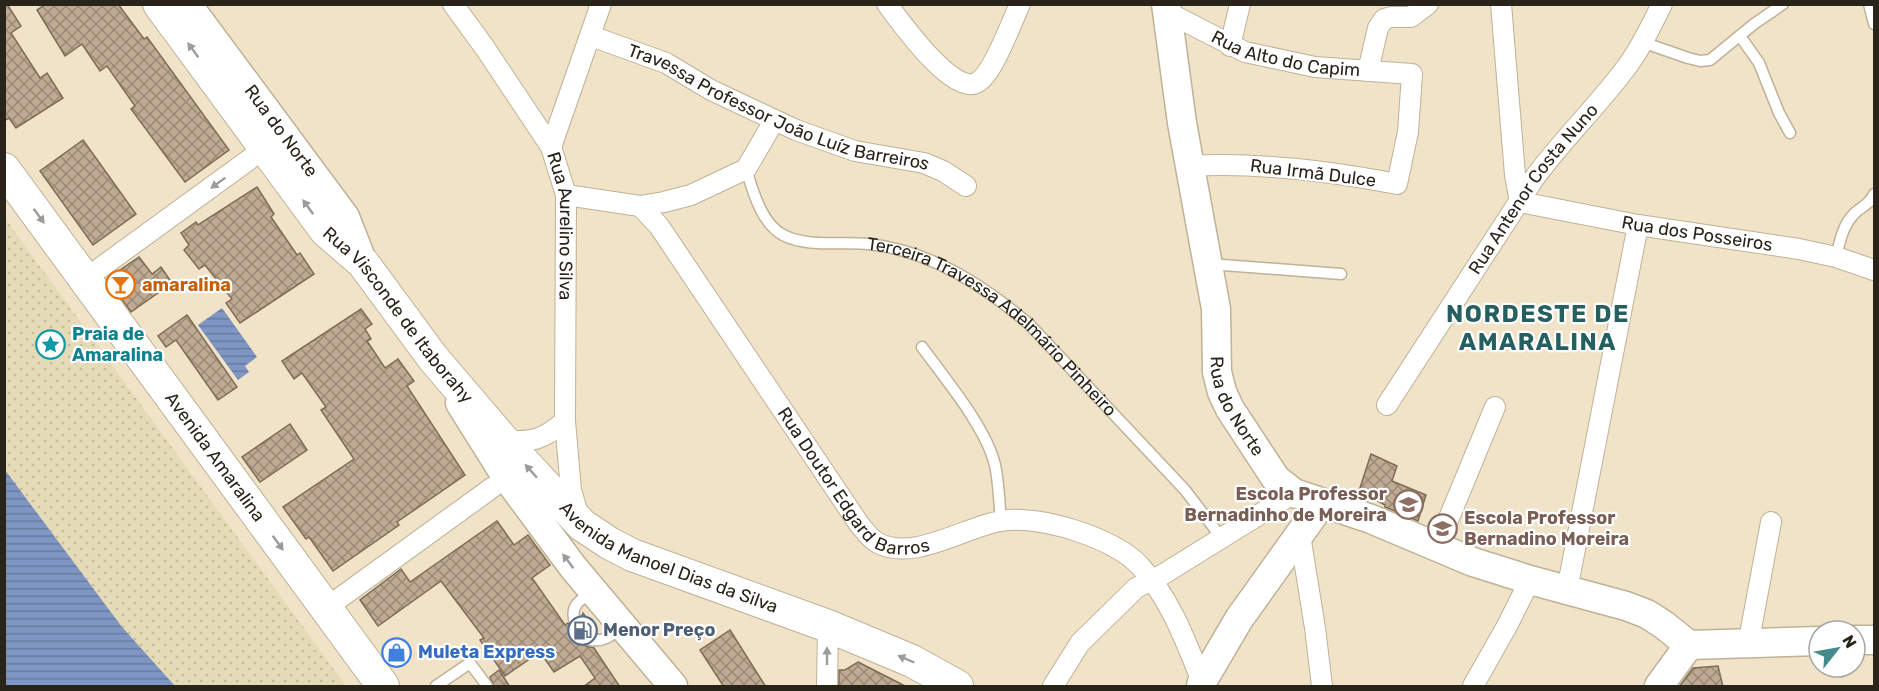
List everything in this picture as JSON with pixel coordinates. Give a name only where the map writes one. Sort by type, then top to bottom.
[{"type":"main road","name":"Rua Visconde de Itaborahy","points":[[159,4],[326,231],[363,263],[433,358]]},
{"type":"main road","name":"Avenida Amaralina","points":[[4,169],[383,687]]},
{"type":"main road","name":"Avenida Manoel Dias da Silva","points":[[433,358],[503,440],[582,525],[609,543],[650,562],[828,626],[912,661],[957,687]]},
{"type":"street","name":"Rua do Norte","points":[[187,4],[345,217],[363,263]]},
{"type":"street","points":[[453,4],[551,147]]},
{"type":"street","name":"Rua Aurelino Silva","points":[[582,525],[571,490],[565,421],[566,195],[551,147],[601,4]]},
{"type":"street","points":[[888,4],[929,58],[946,73],[968,85],[975,84],[985,75],[997,55],[1020,4]]},
{"type":"street","points":[[1230,46],[1240,4]]},
{"type":"street","points":[[1368,71],[1378,28],[1384,19],[1412,16],[1428,4]]},
{"type":"street","points":[[1501,4],[1515,175],[1520,202]]},
{"type":"street","name":"Rua Antenor Costa Nuno","points":[[1387,405],[1533,180],[1552,153],[1627,67],[1662,4]]},
{"type":"street","name":"Rua do Norte","points":[[1167,8],[1176,84],[1216,309],[1217,372],[1230,410],[1276,479],[1294,493],[1371,519],[1473,562],[1647,614],[1689,645]]},
{"type":"street","name":"Rua Alto do Capim","points":[[1167,8],[1230,46],[1245,52],[1315,67],[1412,74]]},
{"type":"street","name":"Travessa Professor João Luíz Barreiros","points":[[591,36],[666,63],[711,90],[774,121],[826,142],[855,151],[924,163],[943,171],[966,186]]},
{"type":"street","name":"Rua Irmã Dulce","points":[[1190,166],[1274,167],[1342,174],[1397,184],[1408,132],[1412,74]]},
{"type":"street","points":[[566,195],[640,206],[691,195],[746,169],[774,121]]},
{"type":"street","points":[[85,279],[265,148]]},
{"type":"street","name":"Rua dos Posseiros","points":[[1520,202],[1638,225],[1799,249],[1836,257],[1875,270]]},
{"type":"street","name":"Rua Doutor Edgard Barros","points":[[640,206],[659,226],[868,535],[888,547],[906,549],[1001,520],[1030,521],[1094,537],[1129,555],[1151,580],[1173,616],[1201,684]]},
{"type":"street","points":[[1567,590],[1638,225]]},
{"type":"street","name":"Rua Visconde de Itaborahy","points":[[433,358],[480,438],[507,478],[593,591],[673,687]]},
{"type":"street","points":[[1437,547],[1495,407]]},
{"type":"street","points":[[503,440],[539,439],[565,421]]},
{"type":"street","points":[[326,608],[493,487]]},
{"type":"street","points":[[1053,687],[1080,643],[1136,588],[1294,493]]},
{"type":"street","points":[[1201,684],[1239,619],[1322,503]]},
{"type":"street","points":[[1748,645],[1771,522]]},
{"type":"street","points":[[1300,535],[1322,687]]},
{"type":"street","points":[[1473,687],[1530,580]]},
{"type":"street","points":[[827,687],[828,626]]},
{"type":"street","points":[[1659,687],[1689,645],[1807,642]]},
{"type":"lane","points":[[1642,42],[1700,61],[1710,60],[1783,4]]},
{"type":"lane","points":[[1869,4],[1874,22]]},
{"type":"lane","points":[[1740,36],[1759,63],[1779,113],[1790,133]]},
{"type":"lane","name":"Terceira Travessa Adelmário Pinheiro","points":[[746,169],[763,212],[782,234],[802,240],[869,244],[908,251],[974,282],[1002,302],[1029,324],[1185,490],[1221,537]]},
{"type":"lane","points":[[1836,257],[1844,228],[1854,214],[1866,206],[1875,194]]},
{"type":"lane","points":[[1209,264],[1341,274]]},
{"type":"lane","points":[[922,347],[952,388],[989,449],[997,479],[1001,520]]},
{"type":"lane","points":[[574,619],[575,606],[593,591]]},
{"type":"lane","points":[[590,640],[599,642],[623,627]]},
{"type":"lane","points":[[436,687],[470,663],[487,687]]},
{"type":"sand","name":"Praia de Amaralina","points":[[4,217],[346,686],[175,686],[122,627],[5,470]]},
{"type":"water","points":[[222,308],[257,357],[245,366],[249,372],[238,380],[198,325]]},
{"type":"water","points":[[5,470],[122,627],[175,686],[5,686]]},
{"type":"building","points":[[4,4],[7,4],[21,26],[11,33],[40,78],[47,73],[63,98],[16,128],[9,118],[4,121]]},
{"type":"building","points":[[46,4],[118,4],[144,39],[147,37],[229,150],[185,182],[131,109],[135,106],[107,66],[100,71],[82,44],[65,56],[37,10]]},
{"type":"building","points":[[83,140],[136,214],[93,245],[40,171]]},
{"type":"building","points":[[257,187],[274,214],[271,217],[297,255],[300,253],[314,274],[240,323],[226,303],[232,299],[205,265],[199,269],[184,250],[189,245],[181,233],[196,222],[198,225]]},
{"type":"building","points":[[139,257],[152,274],[161,267],[172,283],[131,312],[107,279]]},
{"type":"building","points":[[361,309],[372,324],[365,329],[371,339],[367,341],[385,368],[398,359],[414,381],[407,386],[465,475],[397,522],[399,525],[333,571],[309,537],[306,539],[283,507],[354,459],[321,410],[326,407],[302,373],[294,379],[282,361]]},
{"type":"building","points":[[187,315],[237,387],[218,400],[176,340],[166,347],[158,336]]},
{"type":"building","points":[[290,424],[307,450],[260,482],[242,457]]},
{"type":"building","points":[[1371,454],[1397,466],[1392,481],[1426,495],[1418,521],[1385,507],[1359,491]]},
{"type":"building","points":[[497,521],[514,545],[528,535],[550,565],[532,578],[565,625],[568,623],[571,626],[578,625],[583,613],[597,633],[586,634],[583,639],[584,644],[594,648],[620,687],[583,687],[595,678],[580,656],[554,672],[540,652],[505,676],[480,640],[484,638],[441,581],[378,626],[360,600],[401,569],[410,582]]},
{"type":"building","points":[[730,630],[766,687],[724,687],[700,650]]},
{"type":"building","points":[[858,662],[907,687],[839,687],[839,670],[845,670]]},
{"type":"building","points":[[1718,666],[1723,687],[1679,687],[1693,668]]},
{"type":"building","points":[[499,670],[510,687],[494,687],[490,677]]},
{"type":"place","name":"amaralina","points":[[121,285]]},
{"type":"place","name":"Praia de Amaralina","points":[[51,344]]},
{"type":"place","name":"Escola Professor Bernadinho de Moreira","points":[[1408,504]]},
{"type":"place","name":"Escola Professor Bernadino Moreira","points":[[1443,528]]},
{"type":"place","name":"Menor Preço","points":[[582,630]]},
{"type":"place","name":"Muleta Express","points":[[397,652]]},
{"type":"district","name":"NORDESTE DE AMARALINA","points":[[1538,328]]}]
